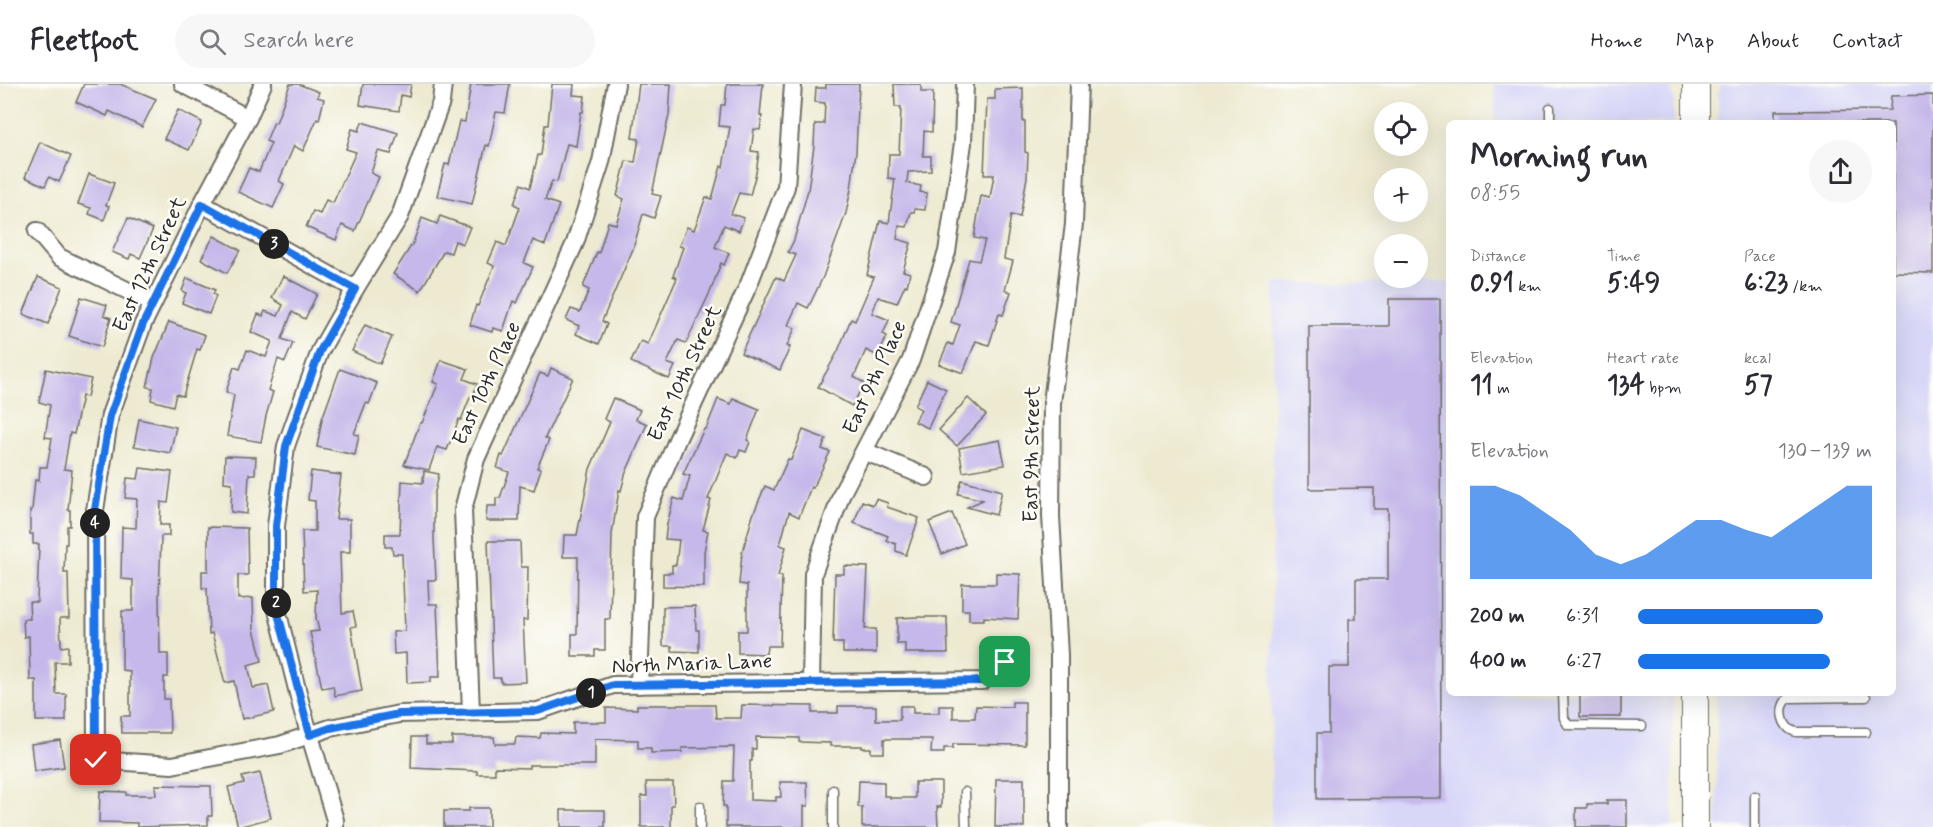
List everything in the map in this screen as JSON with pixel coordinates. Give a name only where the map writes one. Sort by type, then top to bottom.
[{"type":"main road","points":[[1696,84],[1696,120]]},
{"type":"main road","points":[[1695,696],[1695,827]]},
{"type":"street","points":[[183,84],[248,118]]},
{"type":"street","name":"East 12th Street","points":[[96,760],[95,510],[110,416],[143,324],[202,204],[248,118],[262,84]]},
{"type":"street","points":[[335,827],[335,820],[276,606],[276,526],[286,446],[320,351],[400,216],[441,102],[443,84]]},
{"type":"street","name":"East 10th Place","points":[[471,712],[463,510],[476,459],[575,243],[601,162],[616,84]]},
{"type":"street","name":"East 10th Street","points":[[639,685],[645,517],[677,440],[749,284],[786,187],[793,84]]},
{"type":"street","name":"East 9th Place","points":[[811,683],[813,574],[842,493],[911,360],[947,252],[963,143],[965,84]]},
{"type":"street","name":"East 9th Street","points":[[1059,827],[1059,655],[1051,516],[1052,403],[1074,224],[1079,84]]},
{"type":"street","points":[[202,204],[355,289]]},
{"type":"street","points":[[37,231],[59,257],[153,303]]},
{"type":"street","points":[[864,451],[926,477]]},
{"type":"street","name":"North Maria Lane","points":[[96,760],[172,765],[280,745],[330,728],[399,714],[538,711],[613,685],[983,681],[1005,662]]},
{"type":"lane","points":[[1550,108],[1550,120]]},
{"type":"lane","points":[[1563,696],[1564,718],[1568,724],[1642,726]]},
{"type":"lane","points":[[1866,697],[1789,698],[1783,704],[1783,716],[1785,727],[1796,732],[1866,732]]},
{"type":"lane","points":[[833,790],[833,827]]},
{"type":"lane","points":[[965,792],[966,827]]},
{"type":"lane","points":[[1755,796],[1755,827]]},
{"type":"lane","points":[[700,806],[700,827]]},
{"type":"shaded area","points":[[1494,84],[1666,84],[1671,89],[1674,101],[1674,120],[1495,120]]},
{"type":"shaded area","points":[[1721,84],[1933,84],[1933,827],[1717,827],[1717,696],[1896,696],[1896,120],[1718,120],[1718,95]]},
{"type":"shaded area","points":[[1374,282],[1374,288],[1428,288],[1428,282],[1446,282],[1446,696],[1673,696],[1673,827],[1271,827],[1274,283]]},
{"type":"building","points":[[84,84],[120,84],[156,99],[142,127],[109,111],[107,116],[76,102]]},
{"type":"building","points":[[290,84],[298,84],[319,92],[317,97],[324,99],[319,120],[317,119],[303,151],[294,146],[279,181],[284,184],[273,208],[238,192],[249,168],[259,172],[271,143],[266,141],[274,122],[276,123]]},
{"type":"building","points":[[363,84],[411,84],[409,97],[401,95],[399,111],[360,105]]},
{"type":"building","points":[[471,84],[510,84],[505,113],[496,112],[489,146],[486,145],[472,204],[437,196],[445,164],[449,165],[459,121],[465,122]]},
{"type":"building","points":[[552,84],[574,84],[573,95],[585,96],[576,146],[567,144],[557,182],[552,181],[545,200],[559,205],[545,245],[533,240],[524,263],[533,267],[517,303],[513,301],[503,331],[493,328],[492,332],[470,325],[476,305],[478,306],[494,266],[488,263],[497,242],[506,246],[520,207],[514,204],[521,184],[530,188],[538,155],[541,155],[545,125],[548,125]]},
{"type":"building","points":[[639,84],[671,84],[669,115],[652,194],[661,196],[654,218],[643,214],[633,249],[602,321],[607,324],[599,344],[576,334],[579,326],[566,320],[571,309],[580,312],[589,290],[583,287],[597,252],[599,253],[608,222],[616,224],[624,199],[617,196],[626,161],[635,162],[639,139],[632,138]]},
{"type":"building","points":[[727,84],[763,84],[760,130],[754,129],[751,151],[759,152],[756,173],[750,195],[739,193],[731,214],[744,218],[739,231],[724,225],[715,247],[729,253],[724,265],[721,263],[686,343],[678,340],[667,363],[675,366],[669,379],[631,362],[641,341],[648,344],[677,278],[673,276],[683,247],[679,246],[687,227],[694,230],[706,197],[712,199],[721,166],[723,167],[730,127],[719,126],[721,105],[725,105]]},
{"type":"building","points":[[826,84],[859,84],[856,152],[851,189],[846,213],[823,277],[808,308],[798,303],[788,325],[795,328],[780,370],[741,353],[776,277],[784,281],[796,255],[788,252],[794,240],[808,190],[815,124],[824,124],[825,103],[815,102],[816,88],[826,88]]},
{"type":"building","points":[[894,84],[921,84],[921,92],[933,92],[932,132],[924,131],[923,156],[931,156],[931,171],[908,172],[907,183],[921,186],[920,192],[927,193],[925,210],[915,209],[911,212],[907,227],[899,226],[897,239],[911,243],[903,271],[910,273],[907,286],[905,285],[897,303],[878,297],[872,313],[889,320],[883,334],[887,336],[878,356],[866,350],[854,377],[864,383],[852,406],[818,387],[838,351],[851,319],[855,321],[874,277],[867,275],[880,221],[889,223],[895,179],[888,178],[889,154],[899,154],[901,107],[895,107]]},
{"type":"building","points":[[1023,88],[1025,152],[1028,153],[1027,177],[1020,217],[1011,215],[1004,259],[1013,261],[1005,290],[1011,292],[1003,315],[999,314],[989,345],[976,341],[963,373],[939,364],[948,343],[953,345],[960,325],[951,322],[969,259],[979,261],[985,240],[974,238],[981,196],[990,198],[994,175],[984,175],[987,99],[995,99],[995,89]]},
{"type":"building","points":[[1933,95],[1933,273],[1896,272],[1896,120],[1775,120],[1775,111],[1890,110],[1891,96]]},
{"type":"building","points":[[178,110],[202,122],[189,150],[164,139]]},
{"type":"building","points":[[362,122],[398,133],[391,154],[378,151],[371,173],[379,177],[355,231],[342,225],[336,240],[306,227],[313,211],[320,214],[326,200],[333,203],[356,152],[346,149],[352,129],[359,131]]},
{"type":"building","points":[[40,142],[71,156],[59,182],[49,177],[45,186],[25,177]]},
{"type":"building","points":[[89,174],[114,183],[106,205],[109,206],[104,220],[89,214],[91,208],[78,204]]},
{"type":"building","points":[[440,216],[470,227],[463,244],[455,241],[451,253],[444,251],[420,291],[393,274],[413,243],[422,218],[437,224]]},
{"type":"building","points":[[128,218],[153,229],[140,258],[131,254],[129,259],[112,252]]},
{"type":"building","points":[[214,236],[240,250],[227,273],[201,259]]},
{"type":"building","points":[[283,276],[317,294],[305,319],[292,312],[282,339],[293,343],[285,362],[278,359],[268,390],[273,392],[261,442],[227,436],[234,395],[226,392],[234,367],[240,369],[247,350],[266,357],[272,341],[251,332],[258,314],[263,316],[265,311],[278,316],[283,305],[272,298]]},
{"type":"building","points":[[38,277],[62,287],[48,324],[23,314]]},
{"type":"building","points":[[187,278],[215,290],[213,294],[216,296],[209,314],[182,303],[186,293],[182,291]]},
{"type":"building","points":[[81,297],[107,305],[104,315],[111,318],[102,347],[69,336]]},
{"type":"building","points":[[1389,299],[1440,299],[1441,798],[1317,799],[1317,733],[1329,733],[1329,667],[1349,667],[1349,619],[1356,619],[1356,579],[1388,579],[1388,509],[1374,509],[1374,488],[1309,489],[1309,326],[1389,326]]},
{"type":"building","points":[[169,322],[205,335],[200,350],[197,349],[183,396],[176,394],[173,406],[151,400],[153,388],[147,387],[154,358]]},
{"type":"building","points":[[365,325],[392,337],[380,364],[352,351]]},
{"type":"building","points":[[441,360],[468,369],[464,379],[477,384],[473,396],[471,395],[461,420],[459,419],[447,450],[437,447],[429,470],[404,465],[438,384],[433,382]]},
{"type":"building","points":[[551,368],[573,378],[545,438],[549,440],[537,468],[541,469],[534,490],[520,486],[519,521],[486,521],[487,506],[496,506],[496,498],[500,498],[509,472],[497,468],[501,455],[503,456],[540,373],[548,376]]},
{"type":"building","points":[[46,369],[91,379],[87,397],[82,396],[74,434],[70,433],[64,469],[72,470],[68,510],[70,510],[70,526],[67,526],[64,573],[68,573],[69,618],[60,618],[61,647],[68,646],[68,662],[55,662],[56,694],[66,694],[66,721],[36,721],[36,680],[30,680],[29,636],[24,637],[23,619],[30,619],[29,602],[37,602],[39,544],[33,544],[33,534],[30,534],[30,510],[32,510],[35,480],[39,481],[40,467],[47,467],[52,438],[45,437],[50,405],[39,402]]},
{"type":"building","points":[[340,369],[377,383],[369,404],[366,403],[354,434],[359,435],[355,455],[317,447],[322,419]]},
{"type":"building","points":[[927,380],[946,389],[928,428],[915,422],[921,409],[915,406]]},
{"type":"building","points":[[613,398],[640,410],[636,419],[647,424],[625,475],[621,491],[619,490],[612,534],[610,619],[605,619],[605,650],[595,650],[595,656],[572,656],[572,634],[577,634],[578,557],[563,557],[564,535],[577,535],[590,469],[610,422],[604,419]]},
{"type":"building","points":[[733,398],[759,409],[747,440],[750,442],[746,452],[740,450],[737,458],[727,453],[708,499],[711,500],[703,530],[708,531],[704,552],[704,587],[663,586],[663,573],[672,573],[672,565],[676,565],[679,540],[665,539],[674,498],[683,501],[690,476],[683,474],[706,429],[718,399],[731,404]]},
{"type":"building","points":[[968,398],[986,415],[957,446],[939,430]]},
{"type":"building","points":[[139,419],[176,427],[170,453],[134,446]]},
{"type":"building","points":[[803,430],[826,439],[822,449],[830,452],[813,488],[811,487],[799,517],[789,512],[780,545],[786,547],[778,576],[782,576],[780,646],[767,646],[766,654],[738,653],[738,631],[747,631],[747,585],[739,584],[742,553],[753,515],[765,486],[774,490],[788,459],[791,460]]},
{"type":"building","points":[[1000,440],[1005,465],[963,472],[959,448]]},
{"type":"building","points":[[225,456],[256,457],[255,474],[249,474],[247,514],[231,512],[232,483],[224,482]]},
{"type":"building","points":[[140,468],[172,472],[168,503],[161,502],[160,525],[169,525],[169,536],[161,536],[159,598],[160,654],[168,654],[168,677],[164,677],[164,699],[169,699],[170,733],[122,733],[121,716],[130,716],[130,671],[122,670],[122,611],[133,611],[133,580],[121,579],[122,527],[136,528],[137,499],[125,498],[127,478],[138,479]]},
{"type":"building","points":[[311,471],[341,475],[336,519],[350,519],[350,552],[340,552],[342,613],[353,611],[356,626],[351,627],[362,691],[335,696],[333,686],[322,688],[310,632],[319,631],[316,618],[317,590],[304,591],[302,531],[315,531],[315,501],[308,500]]},
{"type":"building","points":[[424,471],[439,474],[434,496],[436,580],[428,580],[429,604],[437,604],[440,677],[431,677],[431,682],[407,683],[406,653],[394,654],[393,632],[405,631],[402,554],[393,554],[392,547],[385,547],[385,534],[400,534],[402,481],[423,483]]},
{"type":"building","points":[[962,480],[1002,491],[996,515],[967,507],[983,500],[958,494]]},
{"type":"building","points":[[876,499],[888,503],[887,507],[919,518],[906,555],[896,551],[896,544],[886,540],[888,536],[854,523],[862,501],[873,505]]},
{"type":"building","points":[[952,513],[965,544],[942,554],[929,522]]},
{"type":"building","points":[[208,527],[247,528],[248,575],[238,575],[238,599],[253,598],[254,629],[262,661],[248,665],[253,688],[268,685],[274,712],[242,719],[234,681],[225,683],[212,633],[209,634],[207,588],[202,588],[202,571],[208,571]]},
{"type":"building","points":[[488,541],[520,541],[521,567],[528,567],[527,620],[523,620],[526,682],[501,683],[501,678],[493,678]]},
{"type":"building","points":[[844,566],[868,567],[865,629],[876,629],[876,653],[843,653],[843,643],[833,643],[835,574],[844,574]]},
{"type":"building","points":[[996,573],[1020,574],[1018,619],[984,617],[984,620],[969,620],[969,610],[962,610],[962,584],[996,584]]},
{"type":"building","points":[[695,606],[696,630],[699,630],[699,652],[672,651],[672,646],[663,646],[663,607]]},
{"type":"building","points":[[947,617],[948,653],[905,653],[905,644],[897,644],[897,618]]},
{"type":"building","points":[[1580,696],[1621,696],[1621,717],[1580,717]]},
{"type":"building","points":[[1012,702],[1025,702],[1025,745],[953,744],[953,748],[944,748],[944,753],[931,753],[932,739],[884,739],[884,753],[871,753],[871,748],[862,748],[862,746],[830,746],[830,743],[799,742],[799,738],[756,737],[756,749],[752,749],[752,761],[750,761],[750,800],[776,801],[776,797],[781,797],[780,782],[807,782],[808,806],[804,806],[804,827],[726,827],[726,806],[723,806],[724,781],[733,781],[734,747],[682,748],[682,752],[651,753],[651,748],[638,748],[638,740],[595,739],[595,765],[495,767],[495,774],[411,768],[412,737],[426,737],[426,744],[452,744],[452,737],[494,737],[495,744],[515,744],[516,737],[540,738],[541,733],[573,734],[573,722],[606,722],[606,708],[637,709],[637,705],[715,705],[716,718],[741,718],[742,705],[813,706],[812,713],[838,713],[838,706],[876,706],[876,720],[900,720],[900,706],[913,706],[913,713],[939,713],[939,706],[953,706],[953,718],[975,718],[976,706],[1012,707]]},
{"type":"building","points":[[60,740],[64,767],[34,771],[31,744]]},
{"type":"building","points":[[260,773],[271,818],[238,827],[228,787],[244,783],[242,777]]},
{"type":"building","points":[[996,779],[1024,779],[1024,827],[995,827]]},
{"type":"building","points":[[859,781],[884,782],[884,796],[890,796],[890,798],[915,798],[915,782],[941,782],[941,807],[937,807],[938,827],[862,827],[862,807],[858,807]]},
{"type":"building","points":[[646,782],[673,782],[674,805],[671,805],[671,827],[641,827],[641,796],[647,796]]},
{"type":"building","points":[[155,785],[211,786],[212,816],[208,816],[208,825],[137,827],[137,823],[99,822],[100,791],[126,792],[126,795],[156,795]]},
{"type":"building","points":[[1607,800],[1627,800],[1627,827],[1576,827],[1576,808],[1587,808],[1587,804],[1607,804]]},
{"type":"building","points":[[469,808],[489,808],[489,827],[444,827],[444,811],[469,811]]},
{"type":"building","points":[[561,810],[605,810],[605,827],[561,827]]},
{"type":"route","points":[[96,760],[95,510],[110,416],[143,324],[202,204],[355,289],[320,351],[286,446],[276,526],[276,606],[310,735],[330,728],[399,714],[538,711],[613,685],[983,681],[1005,662]]}]
